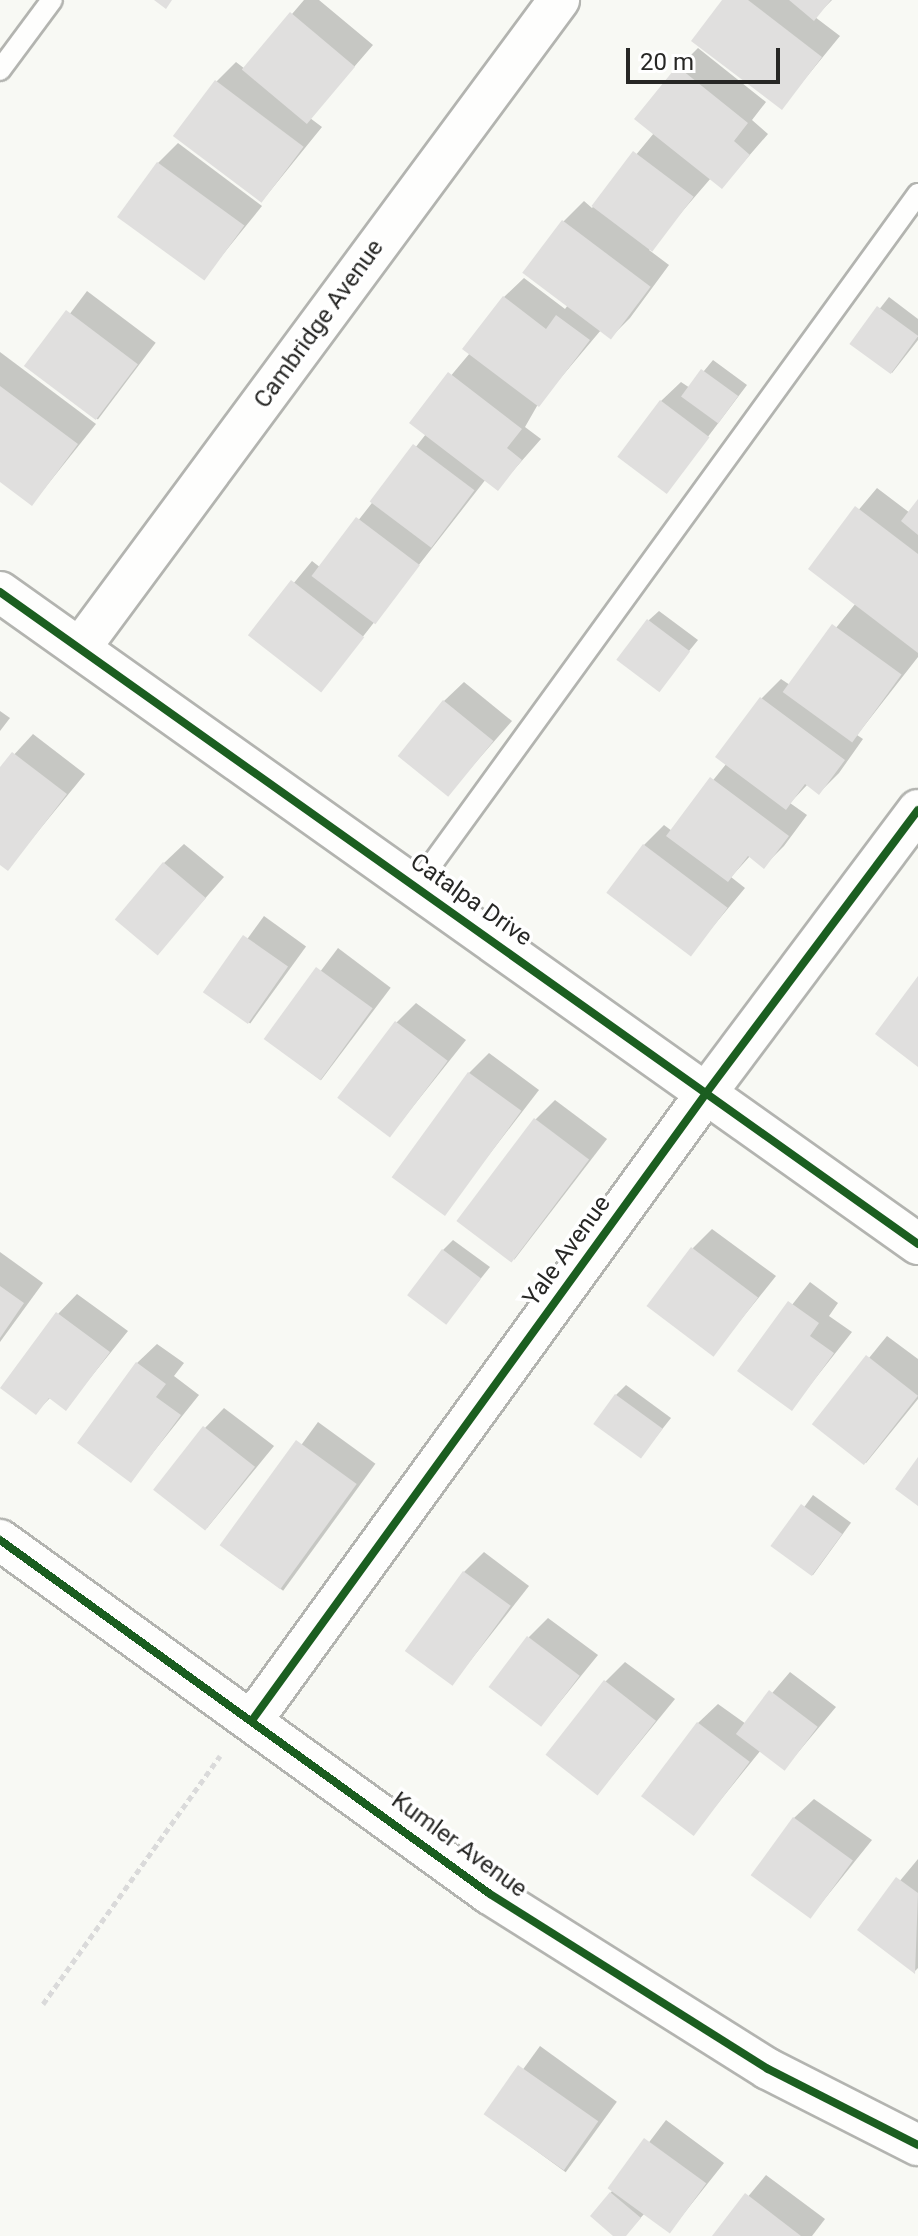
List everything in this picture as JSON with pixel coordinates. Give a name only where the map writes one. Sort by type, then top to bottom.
[{"type":"street","name":"Cambridge Avenue","points":[[80,648],[559,0]]},
{"type":"street","name":"Catalpa Drive","points":[[0,592],[918,1244]]},
{"type":"street","name":"Yale Avenue","points":[[253,1719],[707,1092],[918,810]]},
{"type":"street","name":"Kumler Avenue","points":[[0,1540],[253,1719],[490,1894],[768,2069],[918,2145]]},
{"type":"lane","points":[[0,70],[52,0]]},
{"type":"lane","points":[[416,886],[918,194]]},
{"type":"path","points":[[43,2004],[216,1761],[253,1719]]},
{"type":"building","points":[[154,0],[172,0],[166,9]]},
{"type":"building","points":[[722,0],[748,0],[822,57],[782,110],[691,41]]},
{"type":"building","points":[[789,0],[831,0],[814,21]]},
{"type":"building","points":[[290,12],[355,67],[307,124],[242,69]]},
{"type":"building","points":[[677,66],[748,123],[734,141],[750,155],[722,189],[634,119]]},
{"type":"building","points":[[215,80],[304,147],[262,203],[173,136]]},
{"type":"building","points":[[633,151],[694,197],[652,252],[591,206]]},
{"type":"building","points":[[157,162],[244,225],[204,280],[117,217]]},
{"type":"building","points":[[562,220],[651,287],[611,340],[522,273]]},
{"type":"building","points":[[503,296],[546,329],[556,315],[590,340],[539,407],[462,349]]},
{"type":"building","points":[[877,306],[918,336],[891,374],[849,344]]},
{"type":"building","points":[[66,310],[138,364],[96,420],[24,366]]},
{"type":"building","points":[[701,369],[738,396],[718,424],[681,397]]},
{"type":"building","points":[[448,372],[522,429],[507,448],[522,460],[498,491],[409,423]]},
{"type":"building","points":[[0,386],[78,444],[32,506],[0,482]]},
{"type":"building","points":[[660,400],[710,437],[667,494],[617,457]]},
{"type":"building","points":[[413,444],[474,490],[431,548],[370,502]]},
{"type":"building","points":[[918,499],[918,535],[901,521]]},
{"type":"building","points":[[855,506],[918,554],[918,653],[808,569]]},
{"type":"building","points":[[356,517],[420,565],[375,624],[311,576]]},
{"type":"building","points":[[291,580],[364,637],[321,692],[248,635]]},
{"type":"building","points":[[647,619],[690,651],[659,692],[616,660]]},
{"type":"building","points":[[832,624],[902,675],[852,743],[783,692]]},
{"type":"building","points":[[760,697],[845,760],[819,795],[805,784],[786,810],[715,757]]},
{"type":"building","points":[[443,700],[494,741],[448,797],[398,756]]},
{"type":"building","points":[[12,752],[67,794],[8,871],[0,865],[0,767]]},
{"type":"building","points":[[710,777],[789,836],[764,869],[748,856],[728,882],[666,836]]},
{"type":"building","points":[[643,844],[728,908],[691,957],[606,893]]},
{"type":"building","points":[[163,862],[206,898],[158,955],[115,919]]},
{"type":"building","points":[[243,935],[288,967],[248,1024],[203,992]]},
{"type":"building","points":[[316,967],[373,1008],[320,1080],[264,1039]]},
{"type":"building","points":[[918,976],[918,1067],[875,1034]]},
{"type":"building","points":[[395,1021],[448,1061],[390,1137],[337,1098]]},
{"type":"building","points":[[468,1072],[521,1111],[445,1216],[392,1177]]},
{"type":"building","points":[[534,1118],[589,1160],[511,1263],[456,1221]]},
{"type":"building","points":[[691,1247],[758,1298],[714,1357],[646,1306]]},
{"type":"building","points":[[442,1249],[481,1278],[446,1325],[407,1295]]},
{"type":"building","points":[[0,1286],[24,1303],[0,1338]]},
{"type":"building","points":[[788,1301],[819,1323],[810,1336],[834,1353],[792,1411],[737,1371]]},
{"type":"building","points":[[56,1312],[110,1352],[66,1411],[49,1398],[36,1415],[0,1388]]},
{"type":"building","points":[[866,1355],[918,1396],[864,1465],[812,1424]]},
{"type":"building","points":[[136,1362],[166,1384],[156,1397],[181,1415],[131,1483],[77,1443]]},
{"type":"building","points":[[615,1394],[663,1429],[641,1459],[593,1424]]},
{"type":"building","points":[[203,1426],[255,1467],[205,1530],[153,1490]]},
{"type":"building","points":[[296,1440],[357,1484],[280,1589],[220,1545]]},
{"type":"building","points":[[918,1457],[918,1506],[895,1489]]},
{"type":"building","points":[[801,1504],[842,1534],[812,1576],[770,1546]]},
{"type":"building","points":[[463,1571],[511,1606],[453,1686],[405,1651]]},
{"type":"building","points":[[527,1636],[580,1676],[541,1727],[488,1687]]},
{"type":"building","points":[[604,1680],[656,1721],[598,1795],[546,1755]]},
{"type":"building","points":[[769,1690],[818,1727],[785,1771],[736,1734]]},
{"type":"building","points":[[697,1722],[750,1762],[694,1836],[641,1796]]},
{"type":"building","points":[[793,1817],[853,1860],[811,1919],[751,1875]]},
{"type":"building","points":[[896,1877],[918,1893],[915,1974],[857,1930]]},
{"type":"building","points":[[518,2065],[598,2121],[564,2170],[484,2114]]},
{"type":"building","points":[[644,2138],[706,2183],[670,2233],[608,2188]]},
{"type":"building","points":[[610,2192],[641,2218],[626,2236],[613,2236],[590,2216]]},
{"type":"building","points":[[745,2193],[801,2236],[712,2236]]},
{"type":"cycle path","points":[[0,592],[918,1244]]},
{"type":"cycle path","points":[[253,1719],[707,1092],[918,810]]},
{"type":"cycle path","points":[[0,1540],[490,1894],[768,2069],[918,2145]]}]
